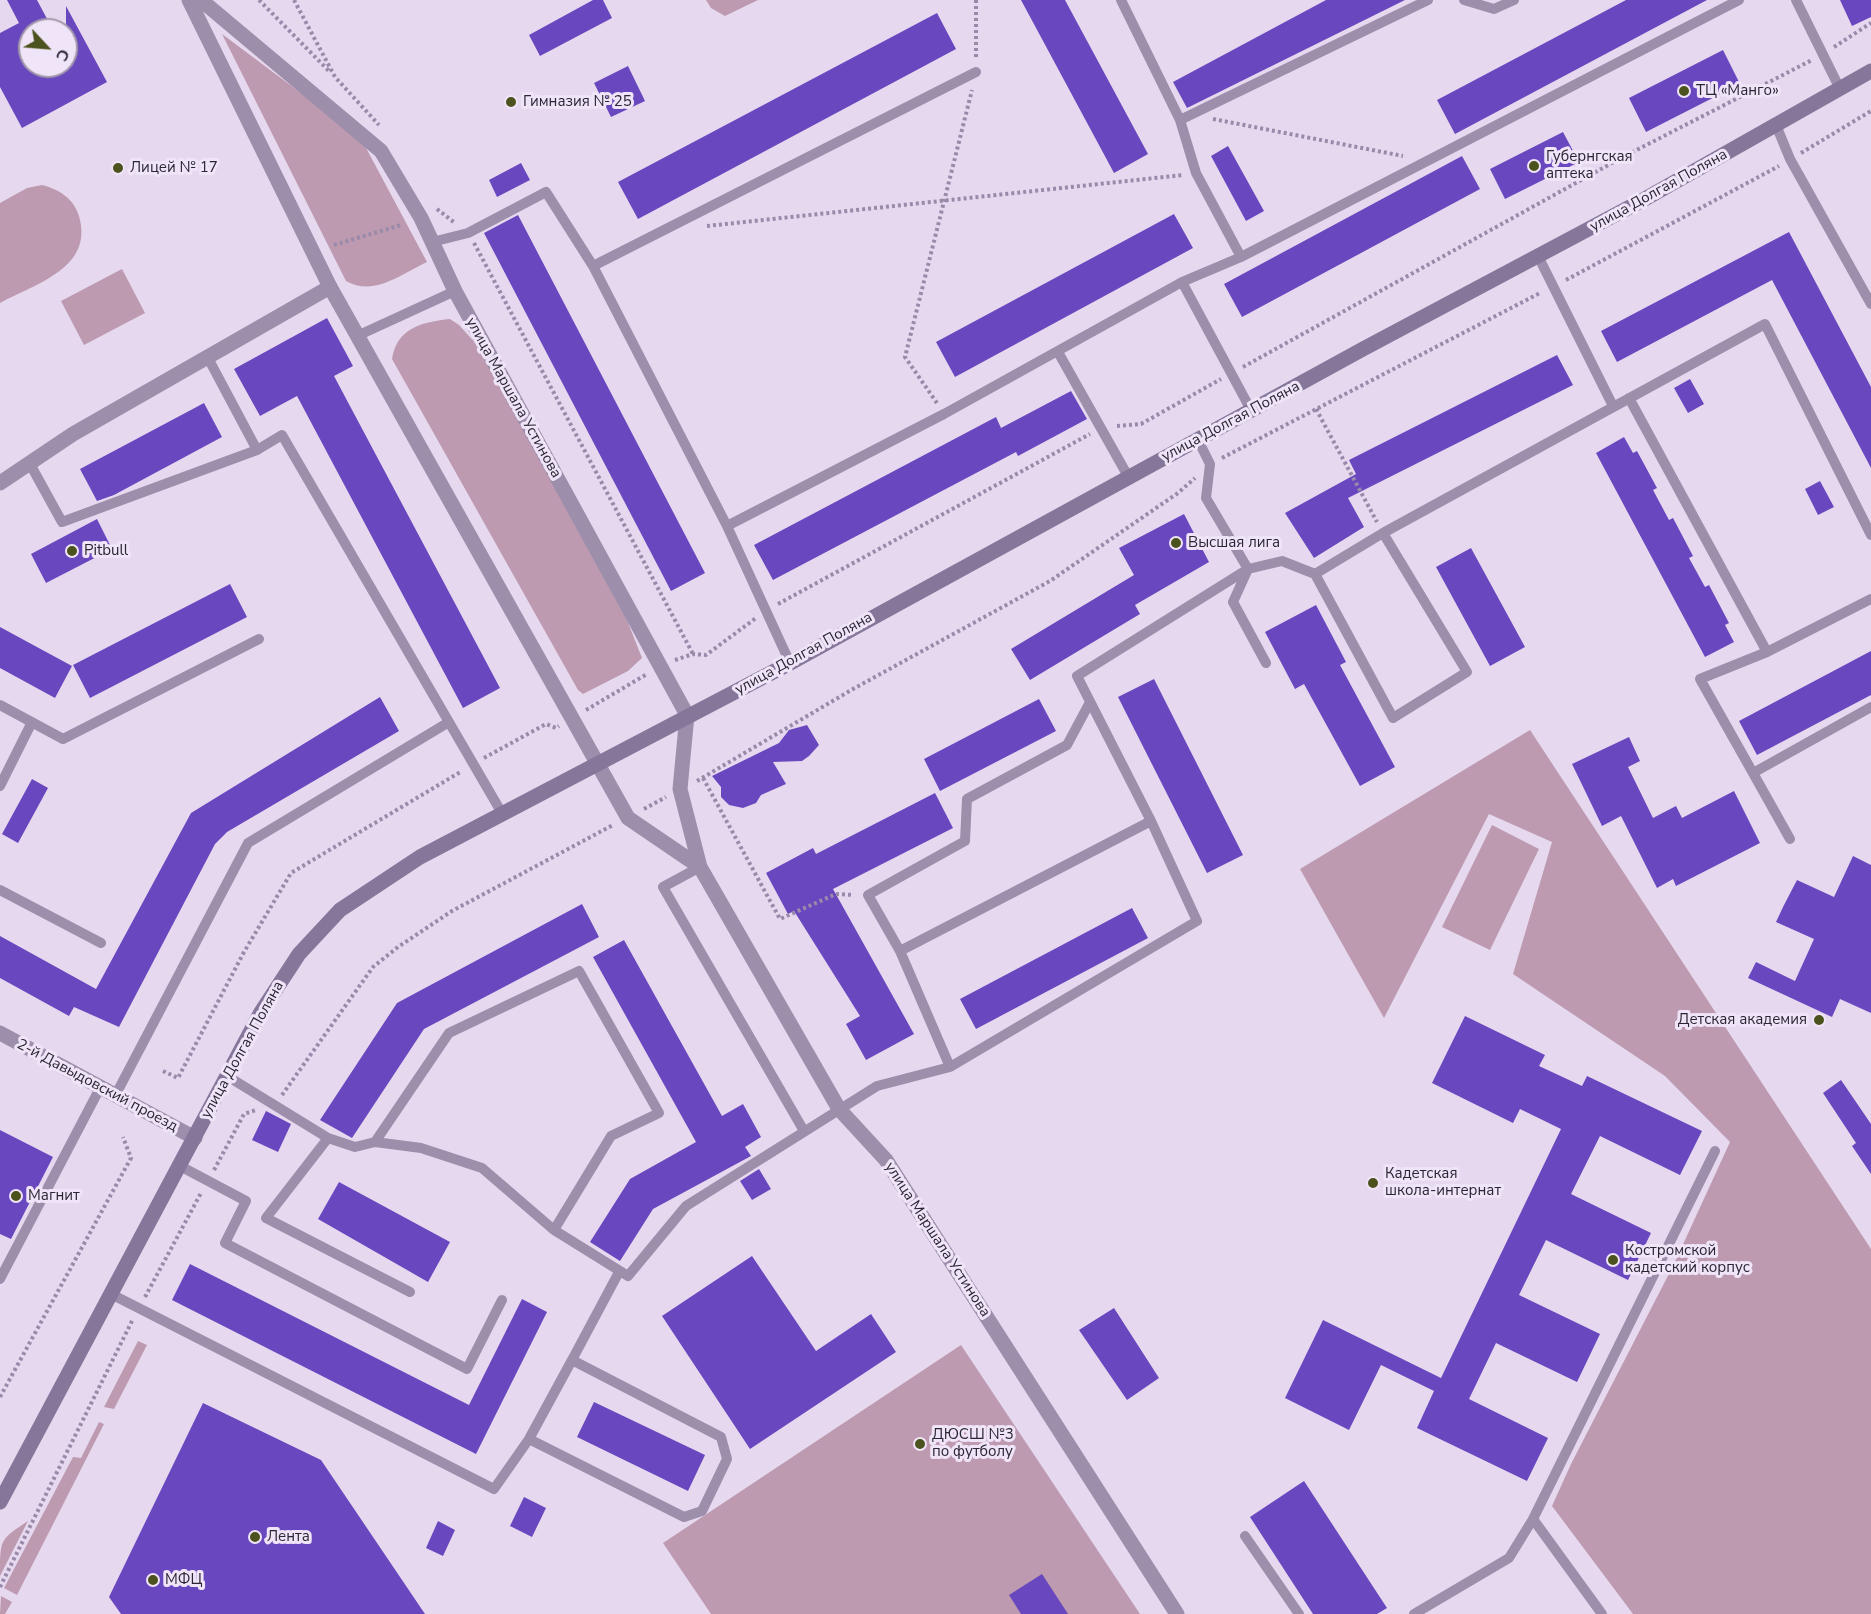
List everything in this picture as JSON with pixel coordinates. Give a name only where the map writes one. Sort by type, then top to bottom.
[{"type":"main road","name":"улица Долгая Поляна","points":[[0,1502],[261,1012],[299,954],[340,910],[420,857],[790,663],[1538,256],[1871,71]]},
{"type":"street","name":"улица Маршала Устинова","points":[[189,0],[330,287],[628,818],[700,867]]},
{"type":"street","name":"улица Маршала Устинова","points":[[201,0],[381,151],[687,715],[680,789],[700,867],[839,1109],[886,1160],[1178,1614]]},
{"type":"street","points":[[0,483],[73,434],[330,287]]},
{"type":"street","name":"2-й Давыдовский проезд","points":[[0,1033],[195,1138]]},
{"type":"lane","points":[[1121,0],[1180,120],[1196,173],[1241,257]]},
{"type":"lane","points":[[1180,120],[1428,0]]},
{"type":"lane","points":[[1464,0],[1494,9],[1514,0]]},
{"type":"lane","points":[[727,526],[944,414],[1182,282],[1241,257],[1425,160],[1739,0]]},
{"type":"lane","points":[[1796,0],[1840,89]]},
{"type":"lane","points":[[593,266],[976,72]]},
{"type":"lane","points":[[1776,125],[1790,159],[1871,304]]},
{"type":"lane","points":[[432,242],[468,233],[546,192],[593,266],[727,526],[764,612],[790,663]]},
{"type":"lane","points":[[1538,256],[1613,406]]},
{"type":"lane","points":[[1182,282],[1252,412]]},
{"type":"lane","points":[[357,336],[455,291]]},
{"type":"lane","points":[[1315,574],[1383,532],[1764,324],[1871,535]]},
{"type":"lane","points":[[1058,352],[1129,478]]},
{"type":"lane","points":[[208,357],[257,450]]},
{"type":"lane","points":[[1629,398],[1767,652]]},
{"type":"lane","points":[[30,464],[62,522],[257,450],[282,435],[503,815]]},
{"type":"lane","points":[[1198,440],[1210,464],[1206,498],[1248,569]]},
{"type":"lane","points":[[227,1076],[328,1138],[355,1147],[375,1142],[421,1148],[482,1168],[554,1230],[628,1276],[686,1206],[839,1109],[878,1086],[950,1067],[1197,921],[1151,821],[1077,676],[1248,569],[1282,561],[1315,574],[1393,718],[1467,672],[1383,532]]},
{"type":"lane","points":[[1248,569],[1233,602],[1266,663]]},
{"type":"lane","points":[[1790,839],[1700,679],[1767,652],[1871,598]]},
{"type":"lane","points":[[0,705],[63,739],[259,639]]},
{"type":"lane","points":[[950,1067],[900,951],[868,895],[965,841],[967,799],[1066,745],[1090,702]]},
{"type":"lane","points":[[1753,773],[1871,707]]},
{"type":"lane","points":[[0,786],[32,722]]},
{"type":"lane","points":[[115,1096],[248,843],[449,722]]},
{"type":"lane","points":[[900,951],[1151,821]]},
{"type":"lane","points":[[700,867],[663,887],[804,1131]]},
{"type":"lane","points":[[0,890],[101,944]]},
{"type":"lane","points":[[375,1142],[449,1033],[579,971],[659,1113],[611,1136],[554,1230]]},
{"type":"lane","points":[[0,1279],[100,1088]]},
{"type":"lane","points":[[328,1138],[266,1218],[410,1292]]},
{"type":"lane","points":[[1414,1614],[1509,1558],[1533,1519],[1715,1151]]},
{"type":"lane","points":[[180,1166],[246,1201],[225,1243],[466,1369],[502,1300]]},
{"type":"lane","points":[[111,1294],[494,1489],[529,1438],[619,1272]]},
{"type":"lane","points":[[529,1438],[684,1517],[702,1511],[727,1459],[721,1437],[572,1360]]},
{"type":"lane","points":[[1533,1519],[1602,1614]]},
{"type":"lane","points":[[1245,1536],[1299,1614]]},
{"type":"path","points":[[260,0],[381,127]]},
{"type":"path","points":[[294,0],[335,77]]},
{"type":"path","points":[[944,414],[905,357],[976,72],[976,0]]},
{"type":"path","points":[[163,1071],[178,1078],[244,952],[291,873],[546,724],[556,728],[659,666],[693,654],[706,655],[764,612],[1100,428],[1141,424],[1621,158],[1823,54],[1871,23]]},
{"type":"path","points":[[1192,115],[1425,160]]},
{"type":"path","points":[[706,226],[1196,173]]},
{"type":"path","points":[[434,207],[468,233],[693,654]]},
{"type":"path","points":[[334,245],[401,225]]},
{"type":"path","points":[[1316,409],[1383,532]]},
{"type":"path","points":[[703,778],[780,919],[836,894],[868,895]]},
{"type":"path","points":[[0,1587],[139,1308],[244,1114],[275,1104],[373,967],[398,946],[452,911],[569,846]]},
{"type":"path","points":[[0,1397],[131,1158],[123,1137]]},
{"type":"shaded area","points":[[706,0],[758,0],[725,16],[711,8]]},
{"type":"shaded area","points":[[222,34],[333,117],[365,146],[427,262],[397,278],[377,285],[356,285],[346,281]]},
{"type":"shaded area","points":[[42,185],[65,196],[77,210],[81,234],[78,249],[59,272],[0,303],[0,203],[27,188]]},
{"type":"shaded area","points":[[122,269],[145,313],[84,345],[61,301]]},
{"type":"shaded area","points":[[450,319],[459,325],[478,346],[627,620],[642,658],[628,671],[583,694],[578,690],[392,359],[399,340],[412,329],[430,322]]},
{"type":"shaded area","points":[[1530,730],[1871,1249],[1871,1614],[1633,1614],[1552,1506],[1571,1464],[1674,1264],[1730,1142],[1665,1076],[1513,974],[1552,842],[1489,814],[1384,1018],[1300,869]]},
{"type":"shaded area","points":[[1492,825],[1539,849],[1490,950],[1442,927]]},
{"type":"shaded area","points":[[138,1341],[147,1345],[114,1409],[104,1407]]},
{"type":"shaded area","name":"ДЮСШ №3 по футболу","points":[[961,1345],[1140,1614],[711,1614],[663,1543]]},
{"type":"shaded area","points":[[99,1422],[104,1424],[17,1595],[4,1588],[73,1457],[81,1458]]},
{"type":"shaded area","points":[[28,1521],[0,1576],[0,1554],[4,1541]]},
{"type":"shaded area","points":[[1,1596],[12,1602],[5,1614],[0,1614]]},
{"type":"building","points":[[7,0],[37,0],[47,18],[18,18],[18,21]]},
{"type":"building","points":[[593,0],[603,0],[612,18],[540,56],[529,35]]},
{"type":"building","points":[[1021,0],[1065,0],[1148,154],[1114,173]]},
{"type":"building","points":[[1326,0],[1405,0],[1187,108],[1173,82]]},
{"type":"building","points":[[1626,0],[1707,0],[1455,134],[1437,100]]},
{"type":"building","points":[[1840,0],[1871,0],[1871,17],[1852,26]]},
{"type":"building","points":[[66,6],[72,18],[66,18]]},
{"type":"building","points":[[937,13],[956,49],[638,219],[618,182]]},
{"type":"building","points":[[18,24],[18,78],[78,78],[78,28],[107,82],[22,128],[0,87],[0,33]]},
{"type":"building","name":"ТЦ «Манго»","points":[[1723,50],[1740,84],[1646,132],[1629,98]]},
{"type":"building","points":[[628,66],[645,101],[611,117],[594,83]]},
{"type":"building","name":"Губернгская аптека","points":[[1563,132],[1579,162],[1505,199],[1490,169]]},
{"type":"building","points":[[1228,146],[1264,211],[1246,221],[1211,156]]},
{"type":"building","points":[[1462,156],[1480,189],[1242,317],[1224,284]]},
{"type":"building","points":[[521,163],[530,180],[497,197],[489,180]]},
{"type":"building","points":[[1174,214],[1193,248],[955,377],[936,342]]},
{"type":"building","points":[[518,215],[705,573],[671,591],[484,233]]},
{"type":"building","points":[[1789,232],[1871,387],[1871,468],[1772,280],[1617,362],[1601,331]]},
{"type":"building","points":[[327,318],[353,366],[334,376],[500,688],[463,708],[297,396],[260,416],[234,369]]},
{"type":"building","points":[[1557,355],[1573,385],[1348,498],[1364,527],[1314,558],[1285,513],[1356,474],[1349,460]]},
{"type":"building","points":[[1690,379],[1704,404],[1688,413],[1674,388]]},
{"type":"building","points":[[1071,391],[1087,419],[1018,456],[1016,452],[773,580],[754,545],[996,417],[1001,428]]},
{"type":"building","points":[[204,403],[222,437],[114,495],[97,501],[80,469]]},
{"type":"building","points":[[1624,437],[1633,453],[1637,451],[1657,488],[1653,490],[1669,520],[1673,518],[1693,556],[1689,558],[1705,587],[1709,585],[1729,623],[1725,625],[1734,642],[1705,657],[1596,453]]},
{"type":"building","points":[[1820,481],[1834,507],[1818,515],[1805,489]]},
{"type":"building","points":[[1184,514],[1209,562],[1135,605],[1140,614],[1030,680],[1011,649],[1134,575],[1119,548]]},
{"type":"building","name":"Pitbull","points":[[97,519],[112,549],[46,583],[31,554]]},
{"type":"building","points":[[1471,548],[1525,647],[1490,666],[1436,567]]},
{"type":"building","points":[[230,584],[247,617],[90,698],[73,665]]},
{"type":"building","points":[[1316,605],[1346,662],[1340,665],[1395,767],[1360,786],[1304,684],[1295,689],[1265,632]]},
{"type":"building","points":[[0,627],[72,666],[55,698],[0,668]]},
{"type":"building","points":[[1871,651],[1871,695],[1757,755],[1739,721]]},
{"type":"building","points":[[1154,679],[1243,855],[1207,873],[1118,697]]},
{"type":"building","points":[[380,697],[399,731],[227,832],[215,844],[119,1027],[74,1007],[69,1016],[0,978],[0,936],[96,989],[191,813]]},
{"type":"building","points":[[1039,699],[1056,731],[940,791],[924,759]]},
{"type":"building","points":[[807,725],[819,745],[809,756],[802,761],[773,762],[786,784],[761,795],[756,803],[743,808],[729,805],[721,797],[721,787],[712,776],[779,743],[789,730]]},
{"type":"building","points":[[1629,737],[1640,761],[1628,767],[1653,818],[1676,806],[1682,818],[1734,791],[1760,843],[1676,886],[1673,879],[1657,888],[1621,816],[1602,826],[1572,764]]},
{"type":"building","points":[[32,779],[48,788],[18,843],[2,834]]},
{"type":"building","points":[[935,793],[953,828],[833,889],[914,1034],[866,1060],[846,1024],[860,1016],[794,911],[788,914],[766,873],[813,848],[816,854]]},
{"type":"building","points":[[1853,856],[1871,865],[1871,1013],[1840,999],[1832,1017],[1748,978],[1756,962],[1795,981],[1814,939],[1776,922],[1797,880],[1834,897]]},
{"type":"building","points":[[582,904],[599,937],[424,1029],[352,1138],[320,1120],[397,1003]]},
{"type":"building","points":[[1132,908],[1148,938],[976,1029],[960,999]]},
{"type":"building","points":[[624,940],[722,1116],[743,1104],[761,1137],[745,1147],[751,1156],[653,1209],[620,1261],[590,1242],[630,1179],[696,1142],[593,957]]},
{"type":"building","name":"Костромской кадетский корпус","points":[[1465,1016],[1545,1055],[1539,1066],[1582,1086],[1587,1076],[1702,1131],[1680,1175],[1600,1136],[1571,1194],[1651,1233],[1628,1280],[1546,1240],[1519,1295],[1600,1334],[1577,1382],[1496,1343],[1469,1399],[1548,1438],[1527,1481],[1417,1428],[1434,1391],[1381,1365],[1349,1430],[1285,1398],[1323,1320],[1441,1378],[1561,1129],[1520,1109],[1513,1123],[1432,1083]]},
{"type":"building","points":[[1841,1080],[1871,1124],[1871,1174],[1852,1146],[1856,1143],[1823,1093]]},
{"type":"building","points":[[266,1111],[291,1124],[278,1152],[252,1140]]},
{"type":"building","name":"Магнит","points":[[0,1130],[53,1157],[11,1239],[0,1234]]},
{"type":"building","points":[[759,1169],[771,1189],[752,1200],[740,1181]]},
{"type":"building","points":[[339,1182],[450,1242],[428,1282],[318,1219]]},
{"type":"building","points":[[752,1256],[816,1351],[871,1314],[896,1352],[750,1449],[662,1316]]},
{"type":"building","points":[[190,1264],[469,1405],[522,1299],[547,1312],[476,1454],[172,1300]]},
{"type":"building","points":[[1114,1308],[1159,1378],[1127,1400],[1079,1330]]},
{"type":"building","points":[[594,1402],[705,1455],[688,1491],[577,1437]]},
{"type":"building","name":"Лента","points":[[203,1403],[321,1460],[425,1614],[121,1614],[109,1597]]},
{"type":"building","points":[[1304,1481],[1387,1608],[1377,1614],[1313,1614],[1250,1517]]},
{"type":"building","points":[[524,1497],[546,1508],[532,1537],[510,1526]]},
{"type":"building","points":[[438,1521],[455,1530],[443,1556],[426,1548]]},
{"type":"building","points":[[1042,1574],[1068,1614],[1021,1614],[1009,1595]]},
{"type":"place","name":"ТЦ «Манго»","points":[[1684,91]]},
{"type":"place","name":"Гимназия № 25","points":[[511,102]]},
{"type":"place","name":"Губернгская аптека","points":[[1534,166]]},
{"type":"place","name":"Лицей № 17","points":[[118,168]]},
{"type":"place","name":"Высшая лига","points":[[1176,543]]},
{"type":"place","name":"Pitbull","points":[[72,551]]},
{"type":"place","name":"Детская академия","points":[[1819,1020]]},
{"type":"place","name":"Кадетская школа-интернат","points":[[1373,1183]]},
{"type":"place","name":"Магнит","points":[[16,1196]]},
{"type":"place","name":"Костромской кадетский корпус","points":[[1613,1260]]},
{"type":"place","name":"ДЮСШ №3 по футболу","points":[[920,1444]]},
{"type":"place","name":"Лента","points":[[255,1537]]},
{"type":"place","name":"МФЦ","points":[[153,1580]]}]
